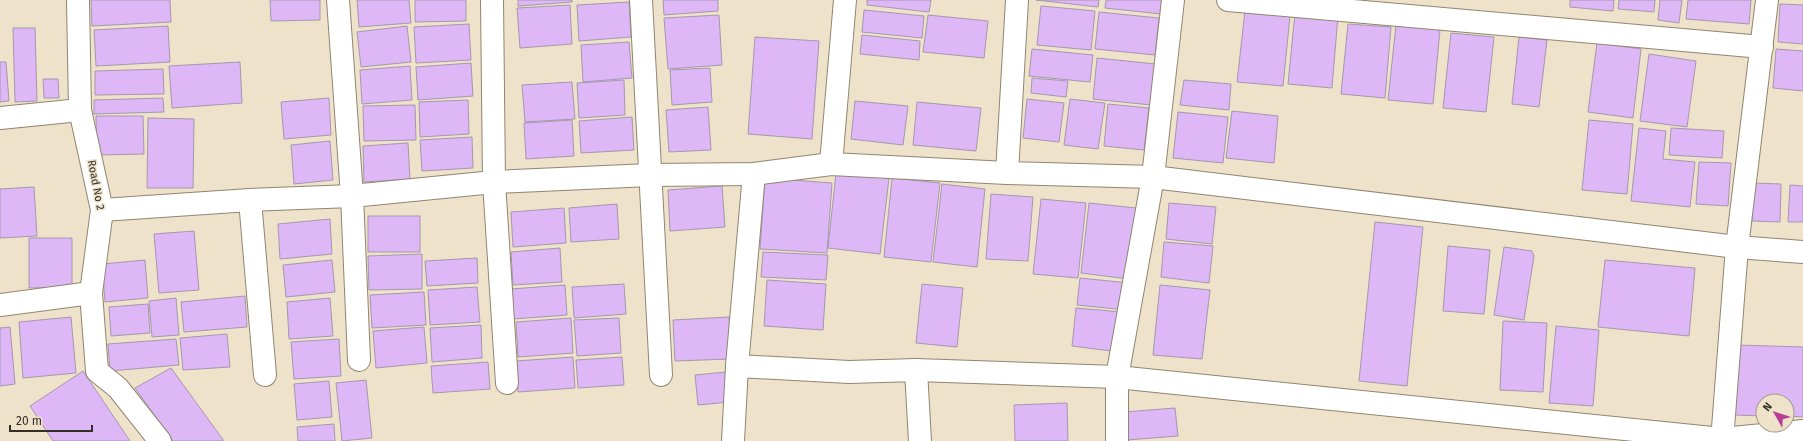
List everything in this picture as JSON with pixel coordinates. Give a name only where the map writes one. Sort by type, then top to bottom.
[{"type":"street","name":"Road No 2","points":[[78,0],[80,110],[102,210],[91,293],[97,371],[118,388],[160,441]]},
{"type":"street","points":[[338,0],[352,196],[359,360]]},
{"type":"street","points":[[492,0],[494,182],[507,383]]},
{"type":"street","points":[[641,0],[661,375]]},
{"type":"street","points":[[831,164],[846,0]]},
{"type":"street","points":[[1007,173],[1016,0]]},
{"type":"street","points":[[1117,441],[1117,377],[1153,176],[1173,0]]},
{"type":"street","points":[[1228,0],[1762,47]]},
{"type":"street","points":[[1722,440],[1737,247],[1767,0]]},
{"type":"street","points":[[0,118],[80,110]]},
{"type":"street","points":[[102,210],[250,200],[352,196],[494,182],[650,175],[754,174],[831,164],[1007,173],[1153,176],[1737,247],[1803,252]]},
{"type":"street","points":[[733,441],[737,366],[754,174]]},
{"type":"street","points":[[250,200],[265,375]]},
{"type":"street","points":[[0,305],[91,293]]},
{"type":"street","points":[[737,366],[849,372],[916,370],[1117,377],[1722,440],[1803,431]]},
{"type":"street","points":[[916,370],[920,441]]},
{"type":"building","points":[[91,0],[170,0],[171,22],[92,26]]},
{"type":"building","points":[[270,0],[320,0],[320,20],[271,21]]},
{"type":"building","points":[[357,0],[409,0],[411,23],[359,27]]},
{"type":"building","points":[[415,0],[466,0],[466,21],[415,22]]},
{"type":"building","points":[[518,0],[572,0],[572,2],[518,6]]},
{"type":"building","points":[[663,0],[718,0],[718,11],[664,15]]},
{"type":"building","points":[[867,0],[931,0],[929,12],[867,5]]},
{"type":"building","points":[[1036,0],[1099,0],[1098,7]]},
{"type":"building","points":[[1106,0],[1162,0],[1161,14],[1105,8]]},
{"type":"building","points":[[1570,0],[1614,0],[1613,11],[1570,7]]},
{"type":"building","points":[[1619,0],[1655,0],[1654,12],[1618,9]]},
{"type":"building","points":[[1660,0],[1682,0],[1679,23],[1658,20]]},
{"type":"building","points":[[1688,0],[1751,0],[1749,24],[1686,19]]},
{"type":"building","points":[[629,2],[631,37],[579,41],[577,5]]},
{"type":"building","points":[[1780,4],[1803,5],[1803,44],[1778,42]]},
{"type":"building","points":[[570,5],[572,44],[520,48],[517,8]]},
{"type":"building","points":[[1041,6],[1095,11],[1091,50],[1037,45]]},
{"type":"building","points":[[864,10],[924,16],[922,38],[862,32]]},
{"type":"building","points":[[1245,11],[1290,16],[1283,86],[1237,82]]},
{"type":"building","points":[[1099,12],[1159,18],[1155,55],[1095,49]]},
{"type":"building","points":[[1295,13],[1338,16],[1332,88],[1288,84]]},
{"type":"building","points":[[719,15],[722,65],[668,69],[664,18]]},
{"type":"building","points":[[928,15],[988,21],[984,58],[923,52]]},
{"type":"building","points":[[469,24],[471,60],[416,63],[414,27]]},
{"type":"building","points":[[1348,24],[1391,27],[1385,98],[1341,94]]},
{"type":"building","points":[[1396,25],[1440,30],[1433,104],[1388,100]]},
{"type":"building","points":[[168,26],[170,62],[96,66],[94,30]]},
{"type":"building","points":[[407,26],[411,62],[361,67],[357,32]]},
{"type":"building","points":[[13,28],[35,28],[37,101],[15,102]]},
{"type":"building","points":[[1451,33],[1494,37],[1486,112],[1443,108]]},
{"type":"building","points":[[862,35],[920,41],[919,60],[860,54]]},
{"type":"building","points":[[755,37],[819,41],[812,139],[748,134]]},
{"type":"building","points":[[1519,37],[1547,40],[1539,107],[1512,104]]},
{"type":"building","points":[[629,42],[632,78],[583,82],[581,45]]},
{"type":"building","points":[[1597,43],[1641,49],[1633,118],[1588,112]]},
{"type":"building","points":[[1032,49],[1093,55],[1090,82],[1029,76]]},
{"type":"building","points":[[1776,49],[1803,51],[1803,91],[1773,88]]},
{"type":"building","points":[[1649,54],[1696,61],[1687,127],[1640,121]]},
{"type":"building","points":[[1097,58],[1156,64],[1151,105],[1093,99]]},
{"type":"building","points":[[0,62],[6,62],[9,101],[0,102]]},
{"type":"building","points":[[240,62],[242,103],[172,108],[169,66]]},
{"type":"building","points":[[471,63],[473,96],[418,100],[416,67]]},
{"type":"building","points":[[410,66],[412,100],[362,104],[360,70]]},
{"type":"building","points":[[710,68],[712,102],[672,105],[670,70]]},
{"type":"building","points":[[163,69],[164,94],[95,95],[95,71]]},
{"type":"building","points":[[1032,78],[1068,81],[1066,97],[1031,93]]},
{"type":"building","points":[[43,79],[58,79],[59,98],[44,98]]},
{"type":"building","points":[[624,80],[625,115],[579,118],[577,83]]},
{"type":"building","points":[[1184,80],[1231,84],[1229,110],[1180,105]]},
{"type":"building","points":[[572,82],[575,119],[525,122],[522,85]]},
{"type":"building","points":[[163,98],[164,112],[94,114],[94,100]]},
{"type":"building","points":[[329,98],[331,135],[284,139],[281,102]]},
{"type":"building","points":[[1027,99],[1064,103],[1059,142],[1023,138]]},
{"type":"building","points":[[1070,99],[1105,103],[1098,149],[1064,145]]},
{"type":"building","points":[[468,100],[469,134],[420,137],[419,102]]},
{"type":"building","points":[[855,101],[908,106],[903,145],[851,139]]},
{"type":"building","points":[[917,102],[981,108],[976,151],[913,145]]},
{"type":"building","points":[[1108,104],[1149,108],[1144,150],[1104,146]]},
{"type":"building","points":[[415,105],[416,140],[364,141],[363,106]]},
{"type":"building","points":[[708,107],[711,150],[669,152],[666,110]]},
{"type":"building","points":[[1232,111],[1278,116],[1274,163],[1226,158]]},
{"type":"building","points":[[1178,112],[1228,117],[1223,163],[1173,158]]},
{"type":"building","points":[[96,116],[143,116],[144,154],[97,155]]},
{"type":"building","points":[[632,117],[634,150],[581,153],[579,121]]},
{"type":"building","points":[[148,118],[194,119],[193,188],[147,188]]},
{"type":"building","points":[[572,120],[574,156],[526,159],[524,123]]},
{"type":"building","points":[[1589,120],[1633,124],[1627,194],[1582,190]]},
{"type":"building","points":[[1639,128],[1666,131],[1663,159],[1695,162],[1690,207],[1631,201]]},
{"type":"building","points":[[1671,128],[1724,131],[1722,158],[1669,155]]},
{"type":"building","points":[[472,137],[473,168],[422,171],[420,140]]},
{"type":"building","points":[[330,141],[333,180],[294,184],[291,145]]},
{"type":"building","points":[[408,143],[410,179],[364,182],[363,146]]},
{"type":"building","points":[[1699,162],[1731,163],[1728,206],[1696,204]]},
{"type":"building","points":[[836,173],[889,178],[880,254],[828,248]]},
{"type":"building","points":[[765,178],[832,183],[827,253],[760,249]]},
{"type":"building","points":[[892,178],[940,183],[931,262],[884,257]]},
{"type":"building","points":[[1754,183],[1781,184],[1780,222],[1752,221]]},
{"type":"building","points":[[942,184],[985,189],[977,267],[933,262]]},
{"type":"building","points":[[1790,185],[1803,186],[1803,222],[1788,222]]},
{"type":"building","points":[[722,186],[725,227],[670,231],[668,190]]},
{"type":"building","points":[[34,187],[37,236],[0,238],[0,189]]},
{"type":"building","points":[[991,194],[1033,197],[1028,261],[986,259]]},
{"type":"building","points":[[1041,199],[1086,203],[1078,278],[1033,274]]},
{"type":"building","points":[[1089,203],[1136,208],[1129,279],[1081,273]]},
{"type":"building","points":[[1169,203],[1216,207],[1212,244],[1166,239]]},
{"type":"building","points":[[617,204],[619,239],[571,242],[569,208]]},
{"type":"building","points":[[564,208],[566,243],[513,247],[511,212]]},
{"type":"building","points":[[368,216],[420,216],[420,252],[368,252]]},
{"type":"building","points":[[330,219],[332,254],[280,259],[278,224]]},
{"type":"building","points":[[1375,222],[1423,227],[1407,386],[1359,381]]},
{"type":"building","points":[[194,231],[199,290],[159,293],[154,234]]},
{"type":"building","points":[[29,238],[72,238],[72,287],[29,288]]},
{"type":"building","points":[[1164,242],[1213,246],[1209,283],[1161,277]]},
{"type":"building","points":[[1448,246],[1490,250],[1484,314],[1443,311]]},
{"type":"building","points":[[1504,247],[1532,251],[1534,256],[1524,320],[1494,315]]},
{"type":"building","points":[[560,248],[562,282],[513,285],[511,252]]},
{"type":"building","points":[[763,252],[828,255],[826,280],[761,277]]},
{"type":"building","points":[[422,254],[422,289],[369,290],[368,256]]},
{"type":"building","points":[[477,258],[478,283],[427,286],[425,261]]},
{"type":"building","points":[[145,260],[148,298],[105,302],[102,264]]},
{"type":"building","points":[[332,260],[335,292],[286,297],[283,265]]},
{"type":"building","points":[[1605,260],[1695,268],[1689,336],[1598,327]]},
{"type":"building","points":[[1080,278],[1129,283],[1126,310],[1077,305]]},
{"type":"building","points":[[767,280],[826,284],[823,330],[764,326]]},
{"type":"building","points":[[624,284],[626,314],[574,318],[572,287]]},
{"type":"building","points":[[922,284],[963,288],[957,347],[916,343]]},
{"type":"building","points":[[565,285],[567,315],[513,319],[511,289]]},
{"type":"building","points":[[1160,285],[1210,290],[1202,359],[1153,355]]},
{"type":"building","points":[[477,287],[480,322],[430,325],[428,290]]},
{"type":"building","points":[[424,292],[426,325],[372,328],[370,295]]},
{"type":"building","points":[[245,296],[247,327],[184,332],[181,302]]},
{"type":"building","points":[[176,298],[179,335],[152,337],[149,301]]},
{"type":"building","points":[[330,298],[333,336],[289,339],[287,302]]},
{"type":"building","points":[[148,304],[150,333],[111,336],[109,307]]},
{"type":"building","points":[[1076,308],[1123,312],[1119,352],[1072,346]]},
{"type":"building","points":[[71,317],[76,373],[23,378],[19,322]]},
{"type":"building","points":[[729,317],[731,359],[675,361],[673,320]]},
{"type":"building","points":[[571,318],[573,353],[518,357],[516,322]]},
{"type":"building","points":[[619,318],[621,353],[577,356],[574,320]]},
{"type":"building","points":[[1503,321],[1547,323],[1543,392],[1500,390]]},
{"type":"building","points":[[481,325],[482,358],[432,362],[430,328]]},
{"type":"building","points":[[1556,326],[1599,330],[1593,406],[1549,403]]},
{"type":"building","points":[[10,327],[15,384],[0,386],[0,328]]},
{"type":"building","points":[[424,327],[427,363],[376,368],[373,331]]},
{"type":"building","points":[[227,334],[230,367],[183,370],[180,338]]},
{"type":"building","points":[[176,339],[179,365],[110,371],[108,344]]},
{"type":"building","points":[[339,339],[341,376],[294,379],[291,342]]},
{"type":"building","points":[[1737,345],[1803,347],[1803,417],[1795,416],[1795,393],[1755,393],[1755,416],[1735,415]]},
{"type":"building","points":[[573,357],[575,388],[518,392],[516,361]]},
{"type":"building","points":[[622,357],[624,385],[578,388],[576,360]]},
{"type":"building","points":[[488,362],[490,389],[433,393],[431,366]]},
{"type":"building","points":[[171,368],[224,441],[173,441],[135,388]]},
{"type":"building","points":[[83,371],[130,441],[53,441],[30,406]]},
{"type":"building","points":[[726,372],[729,402],[698,405],[695,375]]},
{"type":"building","points":[[366,380],[372,438],[342,441],[336,383]]},
{"type":"building","points":[[329,381],[332,417],[297,420],[294,384]]},
{"type":"building","points":[[1067,403],[1068,441],[1015,441],[1014,405]]},
{"type":"building","points":[[1175,408],[1178,436],[1127,440],[1124,412]]},
{"type":"building","points":[[334,424],[335,441],[298,441],[297,427]]}]
